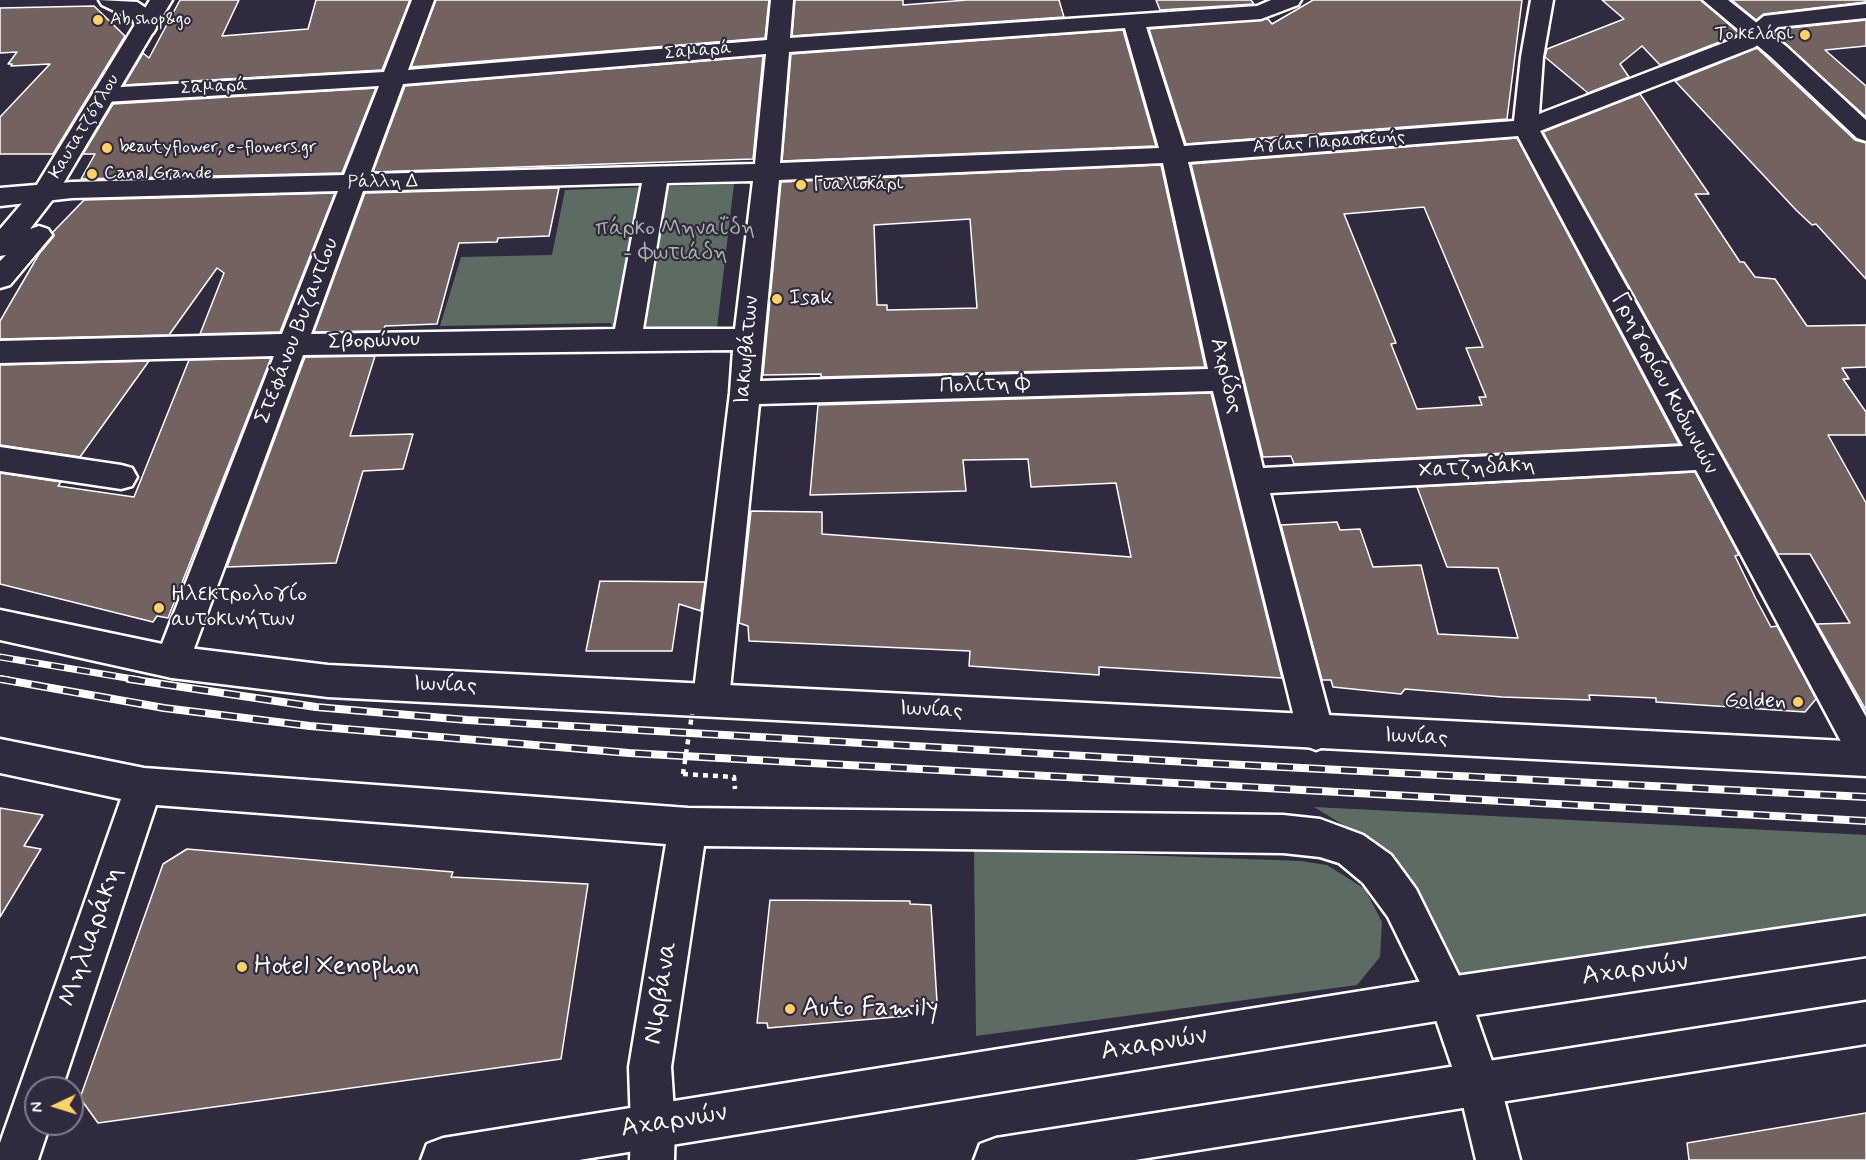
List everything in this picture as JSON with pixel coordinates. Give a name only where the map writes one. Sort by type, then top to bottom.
[{"type":"street","points":[[110,0],[129,7],[144,17],[145,28]]},
{"type":"street","name":"Καυτατζόγλου","points":[[0,247],[44,194],[161,0]]},
{"type":"street","name":"Στεφάνου Βυζαντίου","points":[[172,662],[423,0]]},
{"type":"street","name":"Ιακωβάτων","points":[[702,707],[745,393],[748,339],[767,172],[776,46],[782,0]]},
{"type":"street","points":[[1085,0],[1093,22]]},
{"type":"street","name":"Σαμαρά","points":[[104,95],[394,78],[776,46],[1261,12],[1290,0]]},
{"type":"street","points":[[1526,128],[1532,57],[1542,0]]},
{"type":"street","points":[[1714,0],[1758,35],[1866,133]]},
{"type":"street","name":"Αγίας Παρασκευής","points":[[767,172],[1174,155],[1526,128],[1747,42],[1758,35],[1762,27],[1772,21],[1866,11]]},
{"type":"street","name":"Αχρίδος","points":[[1133,20],[1174,155],[1224,380],[1316,733]]},
{"type":"street","name":"Γρηγορίου Κυδωνιών","points":[[1526,128],[1866,752]]},
{"type":"street","name":"Ράλλη Δ","points":[[0,197],[72,190],[767,172]]},
{"type":"street","points":[[627,340],[656,175]]},
{"type":"street","name":"Καυτατζόγλου","points":[[0,278],[46,228],[72,190]]},
{"type":"street","name":"Σβορώνου","points":[[0,352],[429,341],[748,339]]},
{"type":"street","name":"Πολίτη Φ","points":[[745,393],[1224,380]]},
{"type":"street","name":"Χατζηδάκη","points":[[1251,481],[1704,457]]},
{"type":"street","points":[[0,459],[121,477]]},
{"type":"street","name":"Ιωνίας","points":[[0,625],[172,662],[328,681],[702,707],[1866,759]]},
{"type":"street","points":[[0,756],[144,786],[688,827],[1282,834],[1320,838],[1350,848],[1377,869],[1402,903],[1449,998],[1479,1084],[1498,1160]]},
{"type":"street","name":"Μηλιαράκη","points":[[45,1076],[144,786]]},
{"type":"street","name":"Νιρβάνα","points":[[653,1143],[650,1067],[688,827]]},
{"type":"street","name":"Αχαρνών","points":[[443,1160],[653,1143],[1449,998],[1866,936]]},
{"type":"street","points":[[996,1160],[1866,1023]]},
{"type":"street","points":[[16,1160],[24,1136]]},
{"type":"path","points":[[702,707],[683,774],[734,777]]},
{"type":"green space","name":"πάρκο Μηναΐδη - Φωτιάδη","points":[[734,184],[717,328],[612,328],[611,323],[440,326],[461,257],[552,255],[565,190]]},
{"type":"green space","points":[[1314,807],[1866,835],[1866,925],[1452,991],[1358,834]]},
{"type":"green space","points":[[974,849],[1301,861],[1327,865],[1365,889],[1382,922],[1380,957],[1357,985],[976,1036]]},
{"type":"building","points":[[180,0],[239,0],[222,36],[308,29],[316,0],[410,0],[382,70],[124,85],[143,53],[149,58]]},
{"type":"building","points":[[436,0],[769,0],[765,38],[411,67]]},
{"type":"building","points":[[795,0],[903,0],[903,5],[967,0],[1059,0],[1064,17],[792,36]]},
{"type":"building","points":[[1156,0],[1251,0],[1254,4],[1160,10]]},
{"type":"building","points":[[1313,0],[1522,0],[1507,119],[1186,144],[1149,29],[1268,19],[1272,24]]},
{"type":"building","points":[[1602,0],[1701,0],[1740,34],[1660,65],[1642,46],[1620,64],[1629,77],[1588,93],[1545,57],[1547,49],[1624,19]]},
{"type":"building","points":[[1732,0],[1866,0],[1866,2],[1764,14],[1756,20]]},
{"type":"building","points":[[94,6],[125,36],[53,154],[0,154],[0,117],[50,64],[11,66],[12,64],[8,64],[17,52],[0,53],[0,8]]},
{"type":"building","points":[[1866,20],[1866,46],[1825,50],[1866,86],[1866,117],[1774,34],[1779,29]]},
{"type":"building","points":[[1123,30],[1156,146],[782,161],[791,54]]},
{"type":"building","points":[[1757,48],[1855,140],[1866,143],[1866,279],[1816,224],[1812,225],[1797,211],[1675,81]]},
{"type":"building","points":[[763,56],[753,159],[373,172],[405,86]]},
{"type":"building","points":[[376,88],[342,173],[81,179],[95,154],[83,154],[113,104]]},
{"type":"building","points":[[1640,94],[1709,194],[1695,194],[1740,262],[1744,262],[1755,277],[1775,279],[1807,326],[1866,325],[1866,367],[1842,368],[1849,379],[1843,379],[1866,412],[1866,435],[1828,435],[1866,503],[1866,710],[1817,624],[1850,623],[1810,554],[1778,554],[1543,132]]},
{"type":"building","points":[[1517,138],[1679,444],[1294,464],[1291,456],[1263,457],[1191,164]],"holes":[[[1424,207],[1483,347],[1466,348],[1486,397],[1479,397],[1482,405],[1417,409],[1391,344],[1396,343],[1344,214]]]},
{"type":"building","points":[[1161,165],[1205,367],[821,377],[821,374],[763,375],[781,182]],"holes":[[[970,219],[977,308],[887,310],[887,305],[877,305],[874,225]]]},
{"type":"building","points":[[559,188],[549,236],[498,238],[497,242],[459,243],[437,324],[385,326],[383,331],[314,332],[365,193]]},
{"type":"building","points":[[335,193],[280,332],[200,334],[224,273],[217,268],[169,335],[0,339],[0,321],[39,254],[54,236],[53,232],[84,200]]},
{"type":"building","points":[[375,356],[350,436],[413,434],[403,469],[363,471],[336,563],[227,567],[305,357]]},
{"type":"building","points":[[271,358],[168,618],[157,616],[153,622],[0,584],[0,473],[61,482],[58,486],[134,497],[189,360]]},
{"type":"building","points":[[149,361],[80,457],[0,445],[0,365]]},
{"type":"building","points":[[1211,393],[1282,678],[1099,667],[1099,675],[969,666],[970,651],[749,641],[748,626],[739,623],[751,511],[822,512],[822,534],[1131,557],[1116,483],[1031,487],[1028,459],[963,460],[966,491],[810,495],[818,405]]},
{"type":"building","points":[[1695,472],[1739,555],[1735,556],[1756,599],[1771,627],[1777,626],[1816,699],[1805,712],[1656,702],[1656,698],[1589,695],[1590,700],[1502,697],[1405,689],[1401,694],[1333,687],[1331,680],[1322,680],[1281,525],[1337,522],[1340,530],[1360,529],[1373,567],[1421,565],[1438,634],[1518,638],[1498,568],[1447,567],[1417,487]]},
{"type":"building","points":[[600,581],[705,582],[701,611],[679,604],[672,651],[586,651]]},
{"type":"building","points":[[0,808],[43,815],[24,846],[41,849],[0,917]]},
{"type":"building","name":"Hotel Xenophon","points":[[187,849],[453,872],[451,877],[588,884],[561,1059],[98,1123],[84,1104],[84,1087],[163,864]]},
{"type":"building","points":[[770,900],[910,901],[910,904],[931,905],[937,1002],[906,1007],[907,1016],[768,1028],[767,1023],[757,1023]]},
{"type":"building","points":[[1866,1113],[1866,1160],[1689,1160],[1687,1143]]},
{"type":"railway","points":[[0,657],[139,680]]},
{"type":"railway","points":[[8,680],[0,679],[164,708],[310,726],[629,753],[1866,821]]},
{"type":"railway","points":[[129,679],[316,707],[467,720],[1205,763],[1866,797]]},
{"type":"place","name":"Ab shop&go","points":[[98,20]]},
{"type":"place","name":"Το κελάρι","points":[[1805,35]]},
{"type":"place","name":"beautyflower, e-flowers.gr","points":[[107,148]]},
{"type":"place","name":"Canal Grande","points":[[92,174]]},
{"type":"place","name":"Γυαλισκάρι","points":[[801,185]]},
{"type":"place","name":"Isak","points":[[777,299]]},
{"type":"place","name":"Ηλεκτρολογίο αυτοκινήτων","points":[[159,608]]},
{"type":"place","name":"Golden","points":[[1798,702]]},
{"type":"place","name":"Hotel Xenophon","points":[[242,967]]},
{"type":"place","name":"Auto Family","points":[[790,1009]]}]
